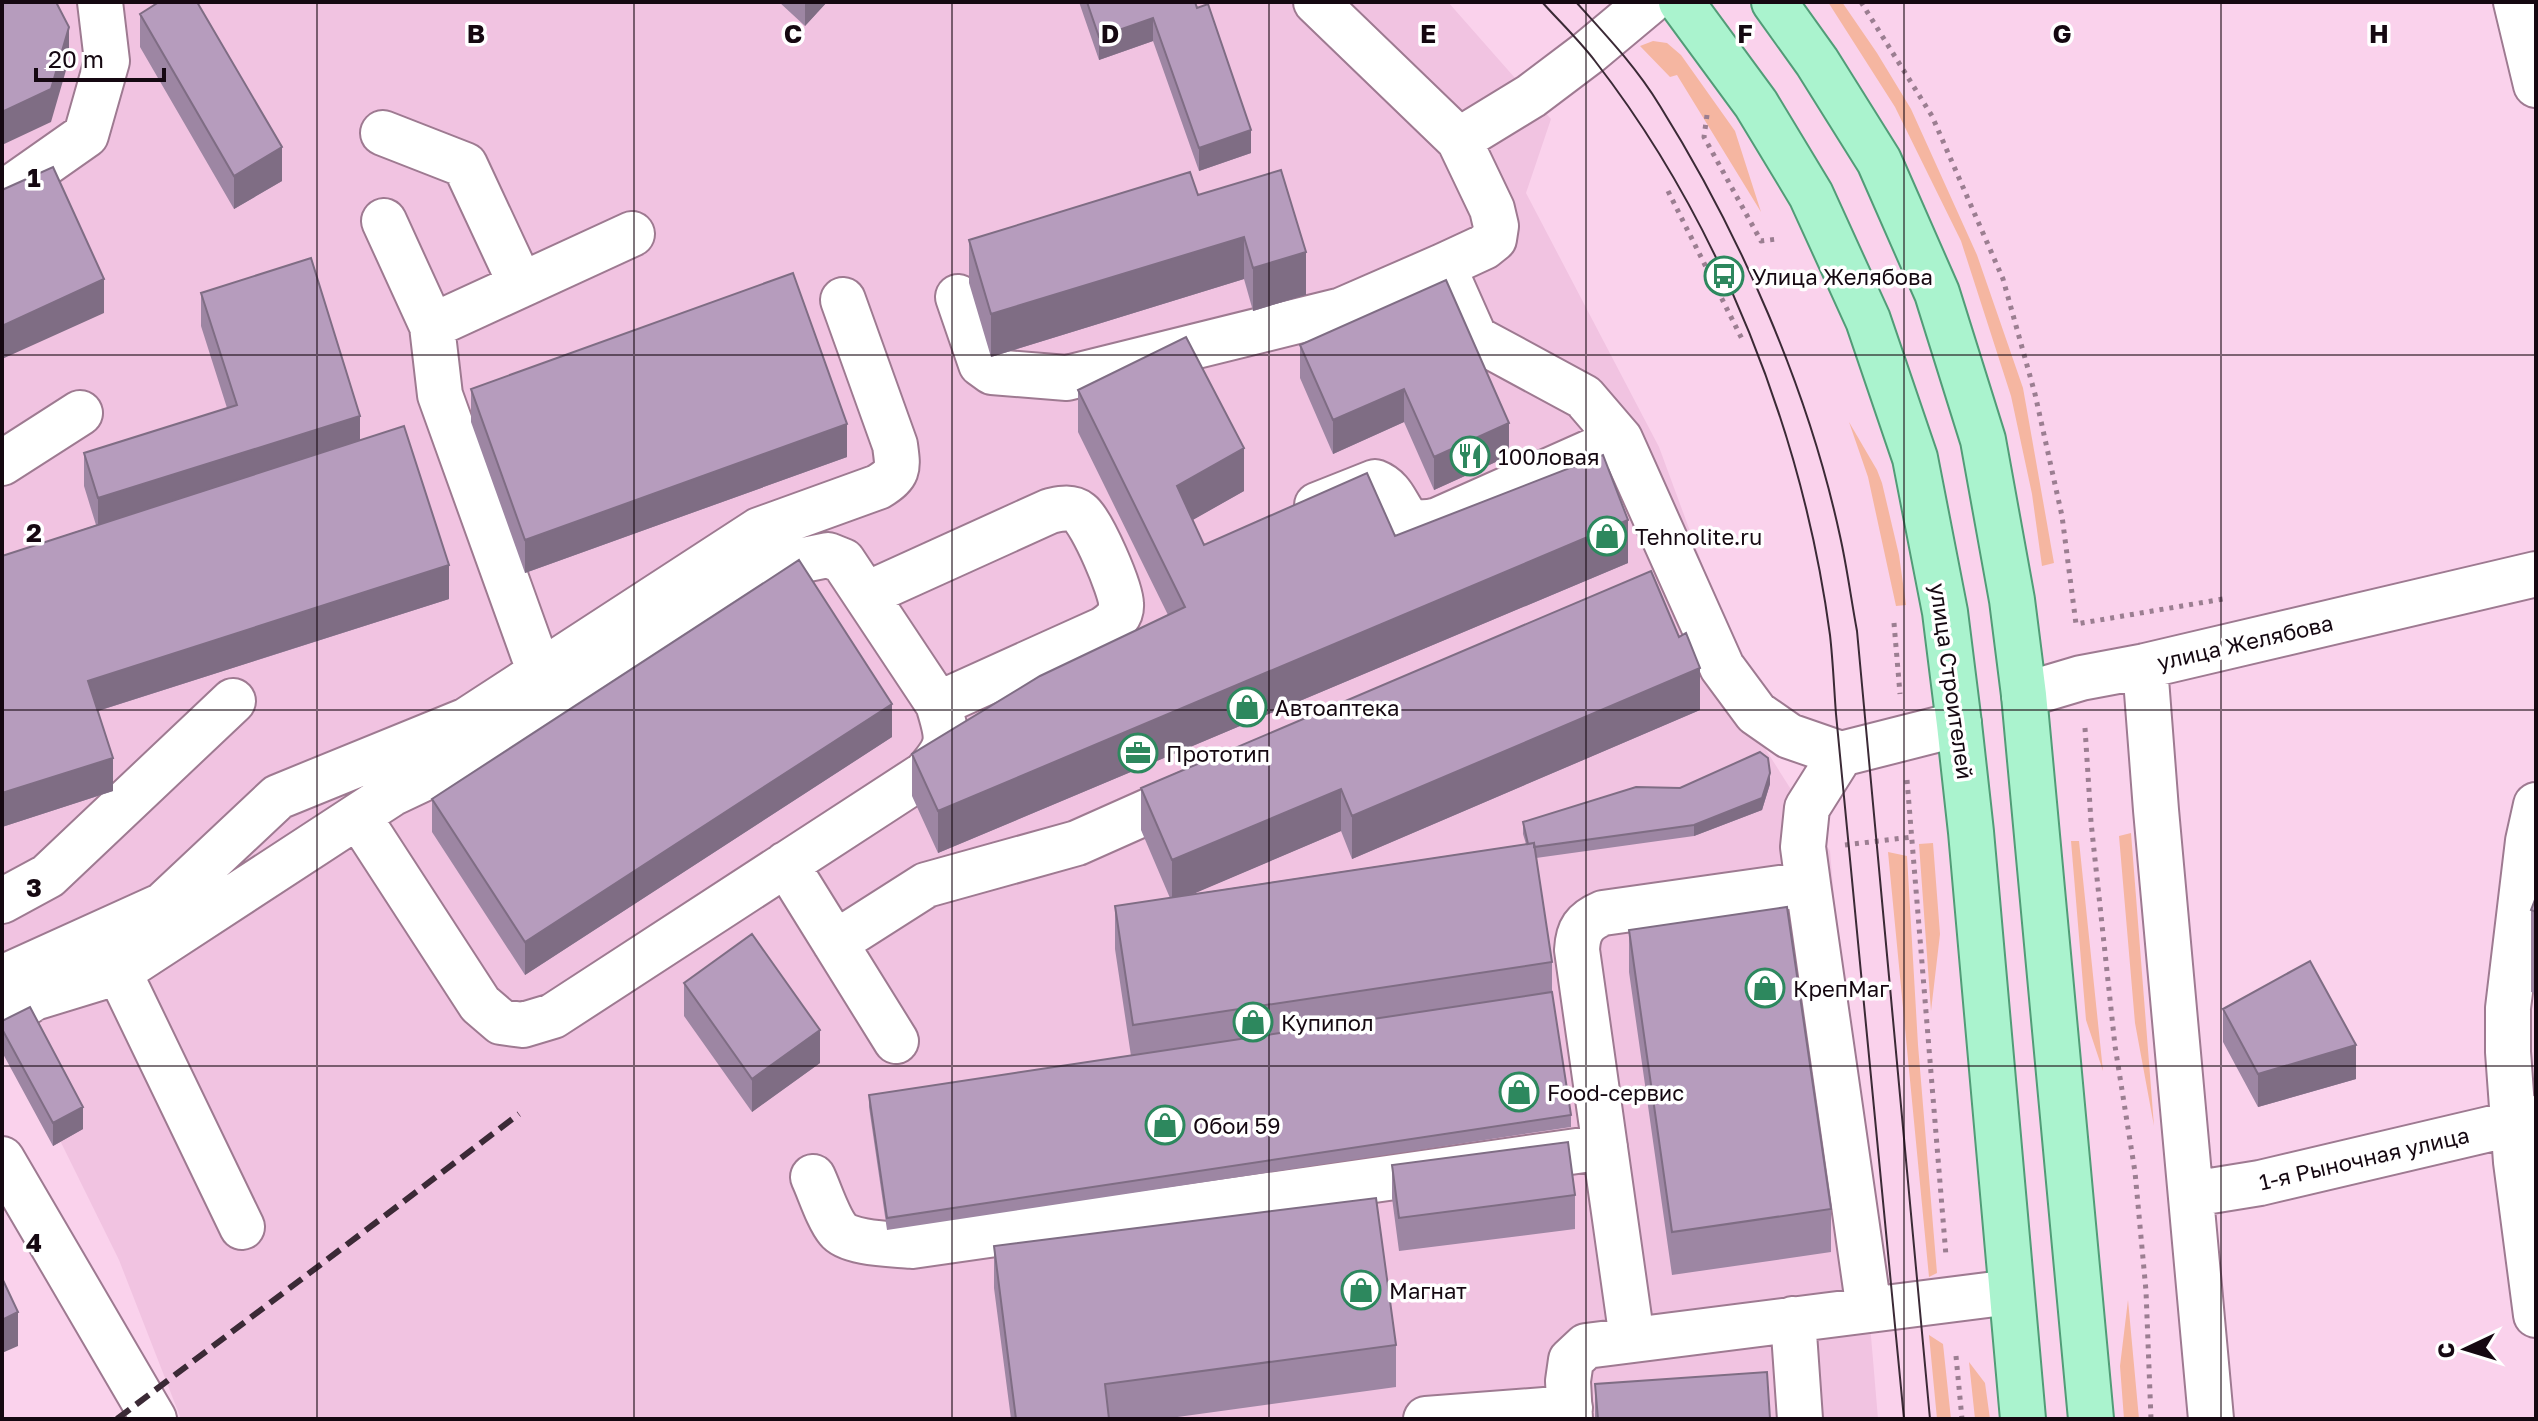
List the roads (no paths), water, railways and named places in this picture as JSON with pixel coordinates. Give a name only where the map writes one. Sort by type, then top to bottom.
[{"type":"main road","name":"улица Строителей","points":[[1681,2],[1756,104],[1811,195],[1868,320],[1915,458],[1945,612],[1959,724],[2023,1419]]},
{"type":"main road","points":[[1774,2],[1817,62],[1879,161],[1937,293],[1983,440],[2012,600],[2024,695],[2091,1419]]},
{"type":"main road","name":"улица Желябова","points":[[1959,724],[2024,695]]},
{"type":"street","points":[[2,194],[86,135],[107,61],[100,2]]},
{"type":"street","points":[[958,297],[981,364],[992,372],[1067,378],[1342,310],[1484,247],[1494,239],[1496,226],[1492,209],[1459,140],[1316,2]]},
{"type":"street","points":[[1459,140],[1531,96],[1649,2]]},
{"type":"street","points":[[2516,2],[2536,85]]},
{"type":"street","points":[[383,133],[465,165],[521,285]]},
{"type":"street","points":[[384,221],[432,326],[440,395],[540,673]]},
{"type":"street","points":[[432,326],[632,234]]},
{"type":"street","points":[[1443,266],[1475,338],[1584,397],[1620,439],[1666,581],[1756,713],[1789,736],[1841,754],[1959,724]]},
{"type":"street","points":[[2,978],[163,905],[278,797],[467,720],[759,530],[878,487],[892,479],[898,467],[895,445],[843,300]]},
{"type":"street","points":[[2,463],[80,413]]},
{"type":"street","points":[[1286,519],[1359,486],[1375,482],[1386,486],[1401,512],[1413,522],[1426,523],[1620,439]]},
{"type":"street","points":[[867,594],[1050,511],[1067,508],[1080,512],[1090,524],[1117,584],[1122,607],[1116,620],[1104,629],[938,704]]},
{"type":"street","points":[[2,1019],[34,998],[119,972],[393,793],[526,730],[779,565],[828,555],[843,561],[938,704],[946,732],[943,754],[925,774],[553,1016],[523,1025],[501,1022],[480,1004],[358,816]]},
{"type":"street","name":"улица Желябова","points":[[2024,695],[2081,678],[2145,666],[2536,574]]},
{"type":"street","points":[[2145,666],[2211,1419]]},
{"type":"street","points":[[2,901],[48,876],[233,701]]},
{"type":"street","points":[[1841,754],[1807,808],[1803,828],[1869,1310]]},
{"type":"street","points":[[835,943],[926,885],[1077,843],[1235,773]]},
{"type":"street","points":[[2536,805],[2528,841],[2508,1008],[2509,1083],[2524,1121],[2536,1315]]},
{"type":"street","points":[[786,864],[896,1041]]},
{"type":"street","points":[[1632,1339],[1577,950],[1578,932],[1589,919],[1603,913],[1806,865]]},
{"type":"street","points":[[119,972],[242,1227]]},
{"type":"street","name":"1-я Рыночная улица","points":[[2192,1194],[2260,1183],[2524,1121]]},
{"type":"street","points":[[813,1177],[838,1230],[847,1237],[912,1246],[1605,1147]]},
{"type":"street","points":[[2,1159],[154,1419]]},
{"type":"street","points":[[1426,1419],[1570,1414],[1568,1381],[1571,1360],[1586,1346],[2011,1292]]},
{"type":"street","points":[[1793,1319],[1800,1419]]},
{"type":"tram line","points":[[1542,2],[1595,61],[1640,124],[1681,190],[1717,260],[1749,333],[1777,407],[1799,483],[1817,559],[1830,635],[1904,1419]]},
{"type":"tram line","points":[[1576,2],[1621,52],[1651,92],[1717,206],[1744,259],[1790,369],[1826,480],[1857,631],[1930,1419]]},
{"type":"railway","points":[[117,1419],[519,1114]]},
{"type":"place","name":"Улица Желябова","points":[[1724,276]]},
{"type":"place","name":"100ловая","points":[[1470,456]]},
{"type":"place","name":"Tehnolite.ru","points":[[1607,536]]},
{"type":"place","name":"Автоаптека","points":[[1247,707]]},
{"type":"place","name":"Прототип","points":[[1138,753]]},
{"type":"place","name":"КрепМаг","points":[[1765,988]]},
{"type":"place","name":"Купипол","points":[[1253,1022]]},
{"type":"place","name":"Food-сервис","points":[[1519,1092]]},
{"type":"place","name":"Обои 59","points":[[1165,1125]]},
{"type":"place","name":"Магнат","points":[[1361,1290]]}]
